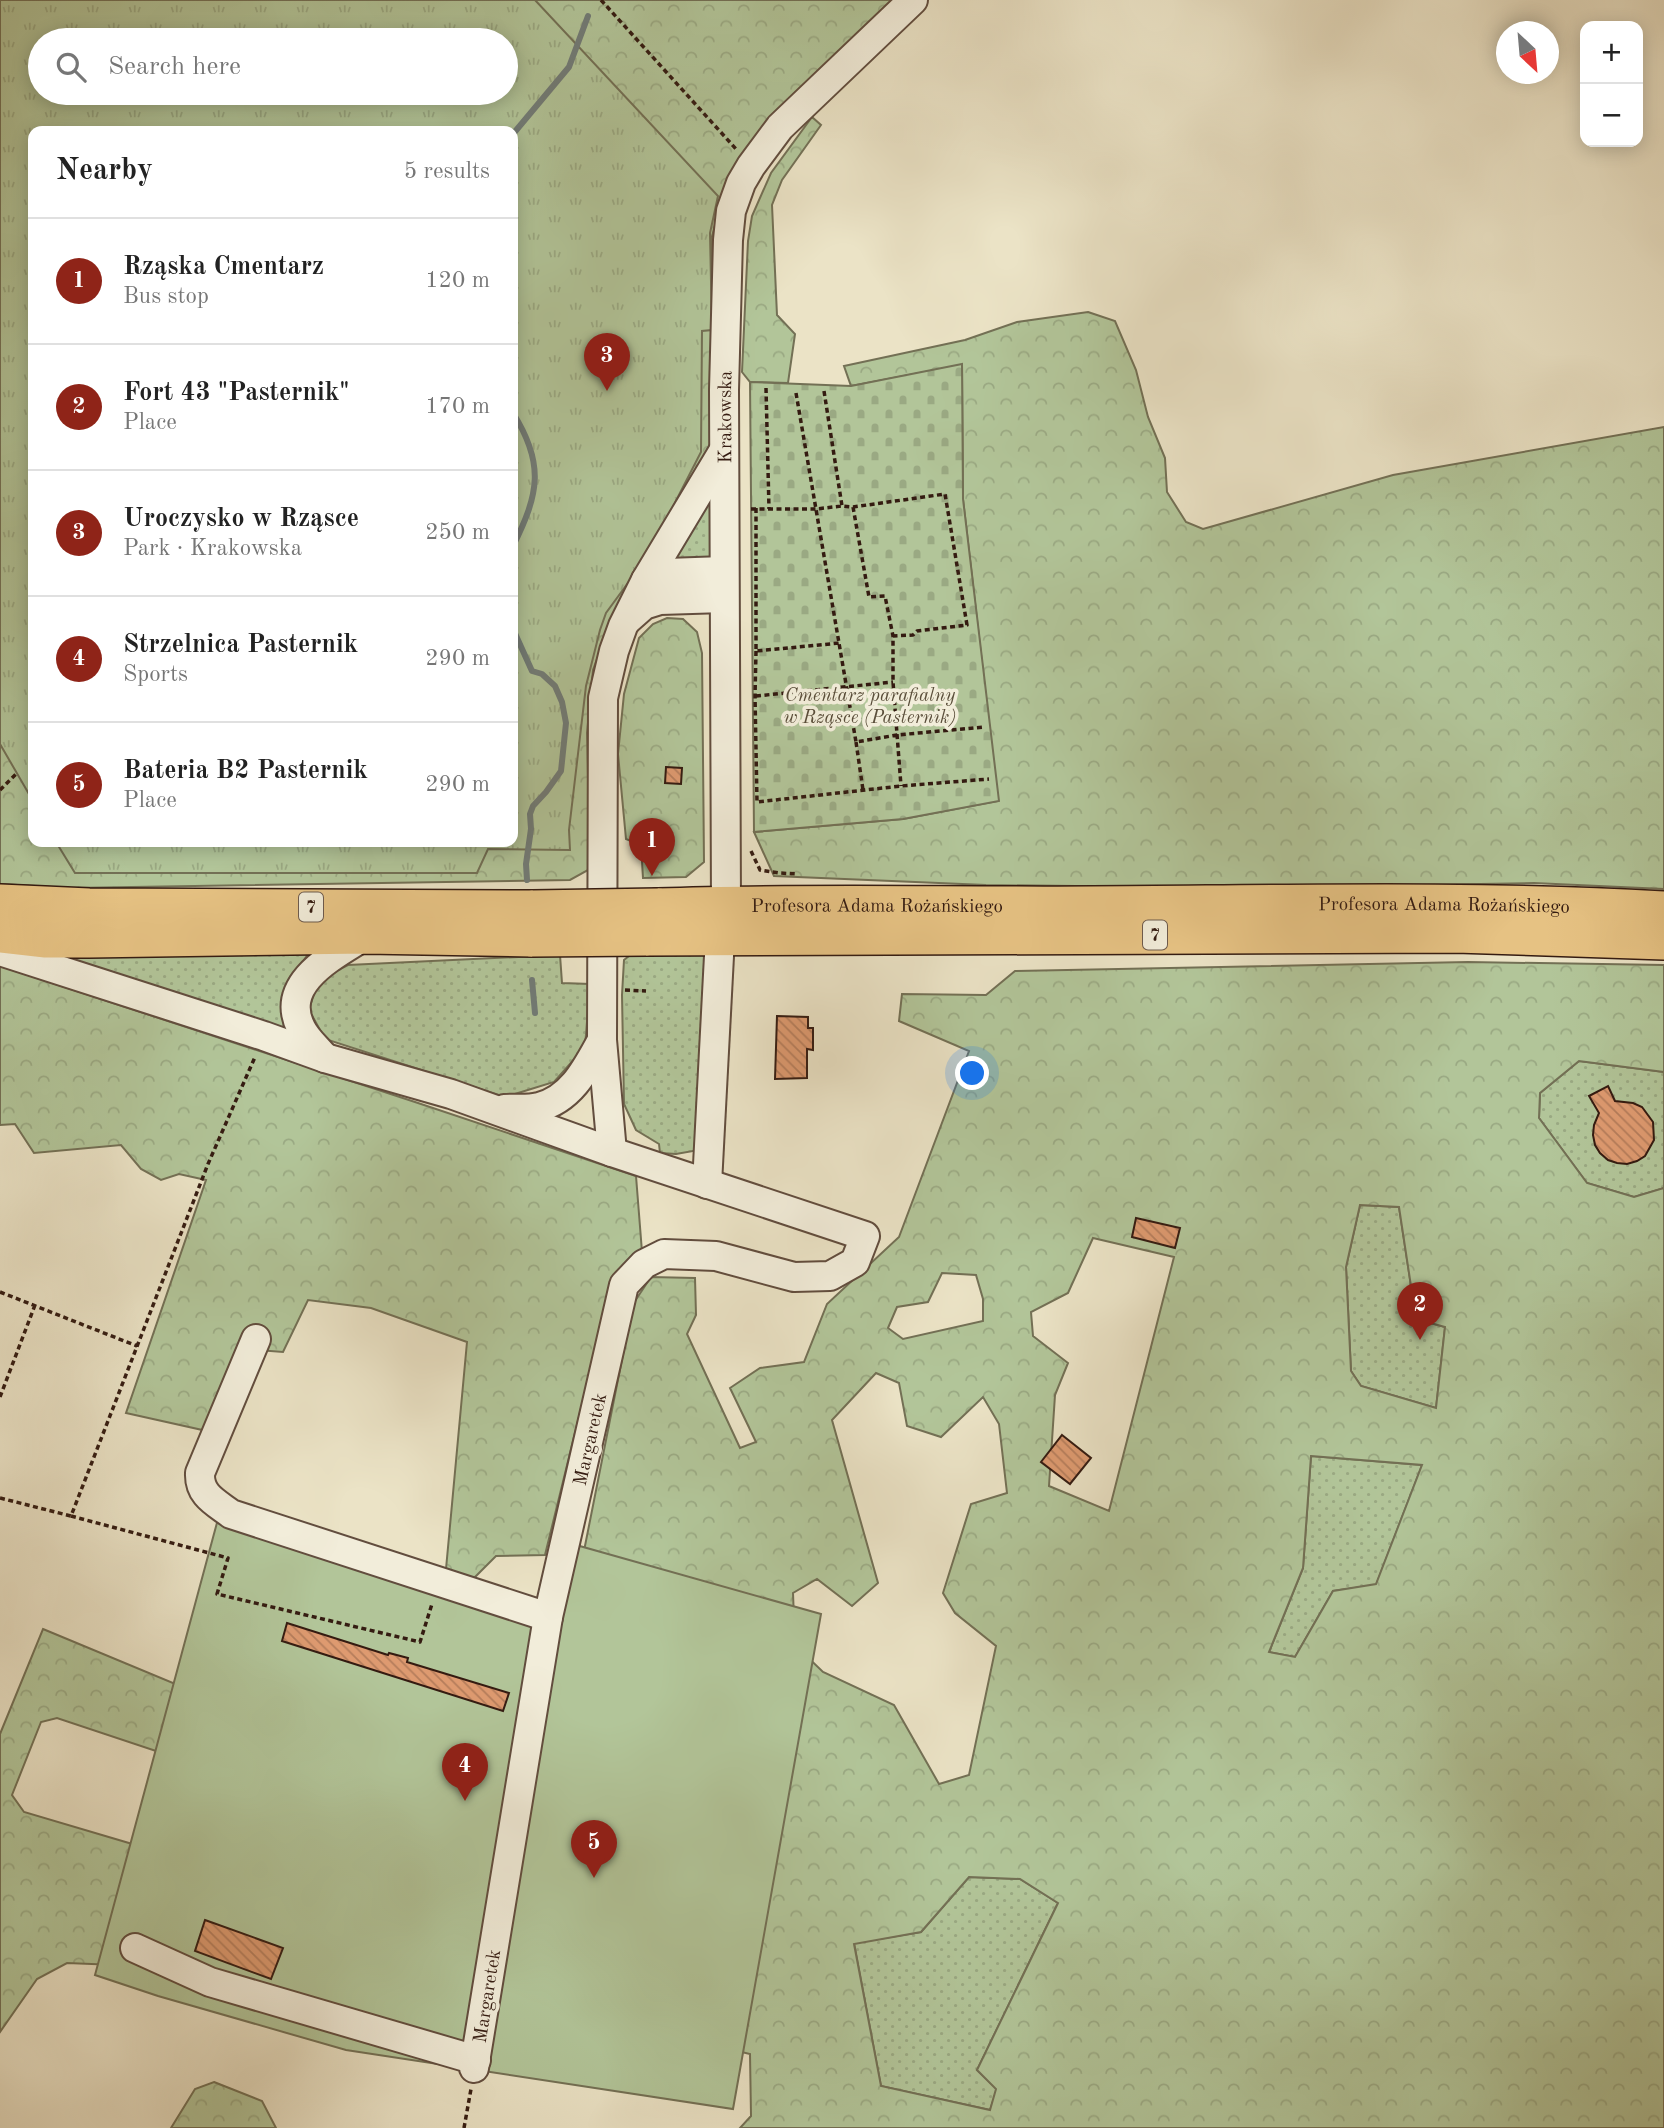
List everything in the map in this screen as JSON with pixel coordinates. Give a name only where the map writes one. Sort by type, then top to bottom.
[{"type":"main road","name":"Profesora Adama Rożańskiego","points":[[0,903],[533,923],[723,921],[1106,905],[1408,902],[1664,910]]},
{"type":"main road","name":"Profesora Adama Rożańskiego","points":[[723,921],[1456,934],[1664,941]]},
{"type":"main road","name":"Profesora Adama Rożańskiego","points":[[0,934],[46,939],[366,935],[533,923]]},
{"type":"street","name":"Krakowska","points":[[707,1184],[723,921],[724,449],[727,240],[731,211],[741,183],[780,127],[913,0]]},
{"type":"street","points":[[612,1152],[603,1040],[603,698],[611,660],[646,580],[724,449]]},
{"type":"street","points":[[646,580],[667,573],[724,584]]},
{"type":"street","points":[[627,620],[645,605],[724,584]]},
{"type":"street","points":[[325,1058],[300,1027],[295,1006],[298,994],[318,967],[366,935]]},
{"type":"street","name":"Margaretek","points":[[0,951],[325,1058],[451,1094],[612,1152],[865,1236],[855,1262],[831,1276],[794,1277],[716,1256],[664,1254],[644,1264],[624,1285],[548,1618],[475,2064]]},
{"type":"street","points":[[493,1109],[537,1107],[556,1100],[582,1077],[603,1040]]},
{"type":"street","points":[[256,1339],[200,1473],[202,1490],[231,1514],[548,1618]]},
{"type":"street","points":[[135,1948],[210,1982],[475,2064]]},
{"type":"path","points":[[601,0],[751,166]]},
{"type":"path","points":[[766,388],[769,509]]},
{"type":"path","points":[[824,391],[842,506]]},
{"type":"path","points":[[796,393],[848,687],[863,790]]},
{"type":"path","points":[[893,636],[967,625],[945,494],[853,507],[753,509],[757,802],[989,779]]},
{"type":"path","points":[[853,507],[869,597],[885,596],[893,636],[893,682],[901,786]]},
{"type":"path","points":[[756,651],[840,643]]},
{"type":"path","points":[[755,696],[893,682]]},
{"type":"path","points":[[856,742],[897,735],[984,727]]},
{"type":"path","points":[[0,790],[18,772]]},
{"type":"path","points":[[616,989],[646,991]]},
{"type":"path","points":[[71,1516],[208,1164],[264,1036]]},
{"type":"path","points":[[0,1292],[137,1346]]},
{"type":"path","points":[[0,1397],[35,1306]]},
{"type":"path","points":[[0,1498],[228,1558],[217,1594],[420,1642],[439,1582]]},
{"type":"path","name":"Margaretek","points":[[464,2128],[475,2064]]},
{"type":"green space","points":[[0,0],[893,0],[774,113],[728,179],[711,240],[712,441],[678,508],[614,613],[593,670],[587,733],[590,869],[570,880],[70,888],[0,884]]},
{"type":"green space","points":[[0,0],[535,0],[718,196],[710,233],[712,330],[702,331],[701,452],[663,526],[666,531],[606,613],[600,630],[586,686],[569,830],[570,850],[488,849],[477,873],[75,873],[59,847],[518,847],[518,126],[28,126],[28,792],[0,744]]},
{"type":"green space","points":[[812,117],[821,125],[782,180],[772,205],[777,315],[795,334],[788,383],[750,382],[742,372],[748,241],[752,216],[771,173]]},
{"type":"green space","points":[[1088,312],[1115,321],[1136,370],[1148,417],[1165,458],[1167,492],[1186,522],[1203,529],[1393,475],[1664,427],[1664,889],[1534,883],[1235,888],[986,885],[774,876],[754,832],[903,819],[998,801],[963,499],[962,365],[851,386],[844,366],[965,340],[1017,322]]},
{"type":"green space","name":"Cmentarz parafialny w Rząsce (Pasternik)","points":[[962,364],[963,499],[999,801],[903,819],[754,832],[750,382],[851,386]]},
{"type":"green space","points":[[711,496],[714,559],[673,562]]},
{"type":"green space","points":[[667,618],[683,619],[697,632],[702,653],[704,862],[686,877],[643,878],[641,845],[626,839],[618,754],[624,694],[639,638],[653,624]]},
{"type":"green space","points":[[707,952],[699,1150],[676,1154],[660,1153],[659,1144],[636,1130],[624,1104],[624,960],[629,956]]},
{"type":"green space","points":[[308,954],[291,980],[288,1031],[53,955]]},
{"type":"green space","points":[[560,955],[562,983],[590,984],[585,1047],[554,1082],[505,1097],[325,1039],[309,1010],[318,980],[348,965]]},
{"type":"green space","points":[[1468,962],[1664,965],[1664,1072],[1579,1061],[1540,1093],[1539,1118],[1587,1183],[1634,1197],[1664,1188],[1664,2128],[740,2128],[751,2116],[750,2054],[695,2041],[581,1566],[633,1304],[651,1277],[695,1278],[696,1315],[687,1334],[740,1448],[756,1442],[730,1388],[760,1368],[804,1362],[827,1304],[899,1237],[969,1051],[899,1021],[902,994],[986,995],[1015,971]],"holes":[[[1360,1205],[1399,1207],[1416,1319],[1445,1327],[1436,1408],[1361,1386],[1351,1371],[1346,1267]],[[1093,1238],[1174,1257],[1109,1511],[1049,1486],[1055,1395],[1068,1363],[1033,1336],[1031,1312],[1068,1293]],[[942,1273],[976,1275],[983,1299],[983,1321],[903,1339],[888,1328],[897,1307],[928,1302]],[[876,1373],[899,1383],[907,1426],[941,1437],[983,1397],[999,1424],[1007,1493],[971,1504],[943,1593],[955,1613],[996,1646],[969,1775],[939,1784],[894,1705],[823,1672],[795,1645],[793,1593],[817,1579],[852,1606],[878,1583],[832,1420]],[[1311,1456],[1422,1465],[1376,1584],[1333,1591],[1295,1657],[1269,1652],[1303,1568]],[[969,1877],[1020,1879],[1058,1903],[977,2070],[996,2089],[990,2110],[881,2086],[854,1944],[921,1932]]]},
{"type":"green space","points":[[0,966],[636,1176],[642,1252],[610,1290],[545,1555],[496,1556],[474,1578],[446,1569],[467,1342],[371,1308],[308,1300],[283,1352],[243,1349],[207,1431],[126,1413],[206,1180],[179,1174],[161,1180],[141,1169],[121,1145],[34,1153],[15,1124],[0,1125]]},
{"type":"green space","points":[[1579,1061],[1664,1072],[1664,1188],[1634,1197],[1587,1183],[1539,1118],[1540,1093]]},
{"type":"green space","points":[[1360,1205],[1399,1207],[1416,1319],[1445,1327],[1436,1408],[1361,1386],[1351,1371],[1346,1267]]},
{"type":"green space","points":[[1311,1456],[1422,1465],[1376,1585],[1333,1591],[1295,1657],[1269,1652],[1303,1568]]},
{"type":"green space","points":[[218,1519],[528,1621],[576,1545],[821,1614],[733,2109],[346,2050],[95,1975]]},
{"type":"green space","points":[[43,1629],[214,1700],[192,1763],[57,1718],[41,1722],[12,1795],[24,1812],[166,1854],[116,1965],[67,1963],[37,1979],[0,2032],[0,1734]]},
{"type":"green space","points":[[969,1877],[1020,1879],[1058,1903],[977,2070],[997,2089],[990,2110],[881,2086],[854,1943],[921,1932]]},
{"type":"green space","points":[[214,2082],[262,2101],[276,2128],[171,2128],[195,2089]]},
{"type":"building","points":[[666,767],[682,768],[681,784],[665,783]]},
{"type":"building","points":[[777,1016],[808,1017],[808,1028],[813,1028],[813,1050],[807,1049],[807,1078],[775,1079]]},
{"type":"building","points":[[1608,1086],[1615,1101],[1642,1107],[1653,1122],[1654,1140],[1645,1156],[1637,1161],[1627,1164],[1608,1160],[1595,1145],[1594,1125],[1599,1113],[1589,1096]]},
{"type":"building","points":[[1136,1218],[1180,1228],[1175,1248],[1132,1237]]},
{"type":"building","points":[[1062,1435],[1091,1458],[1070,1484],[1041,1462]]},
{"type":"building","points":[[287,1623],[388,1655],[389,1653],[408,1658],[407,1662],[509,1693],[503,1711],[282,1641]]},
{"type":"building","points":[[205,1920],[283,1948],[271,1979],[195,1951]]},
{"type":"waterway","points":[[518,128],[569,67],[588,16]]},
{"type":"waterway","points":[[518,422],[530,448],[535,479],[533,495],[518,535]]},
{"type":"waterway","points":[[518,640],[532,671],[542,674],[555,686],[562,702],[566,723],[561,771],[533,806],[530,814],[527,880]]},
{"type":"waterway","points":[[532,980],[535,1013]]},
{"type":"place","name":"Uroczysko w Rząsce","points":[[607,391]]},
{"type":"place","name":"Rząska Cmentarz","points":[[652,876]]},
{"type":"place","name":"Fort 43 \"Pasternik\"","points":[[1420,1340]]},
{"type":"place","name":"Strzelnica Pasternik","points":[[465,1801]]},
{"type":"place","name":"Bateria B2 Pasternik","points":[[594,1878]]}]
